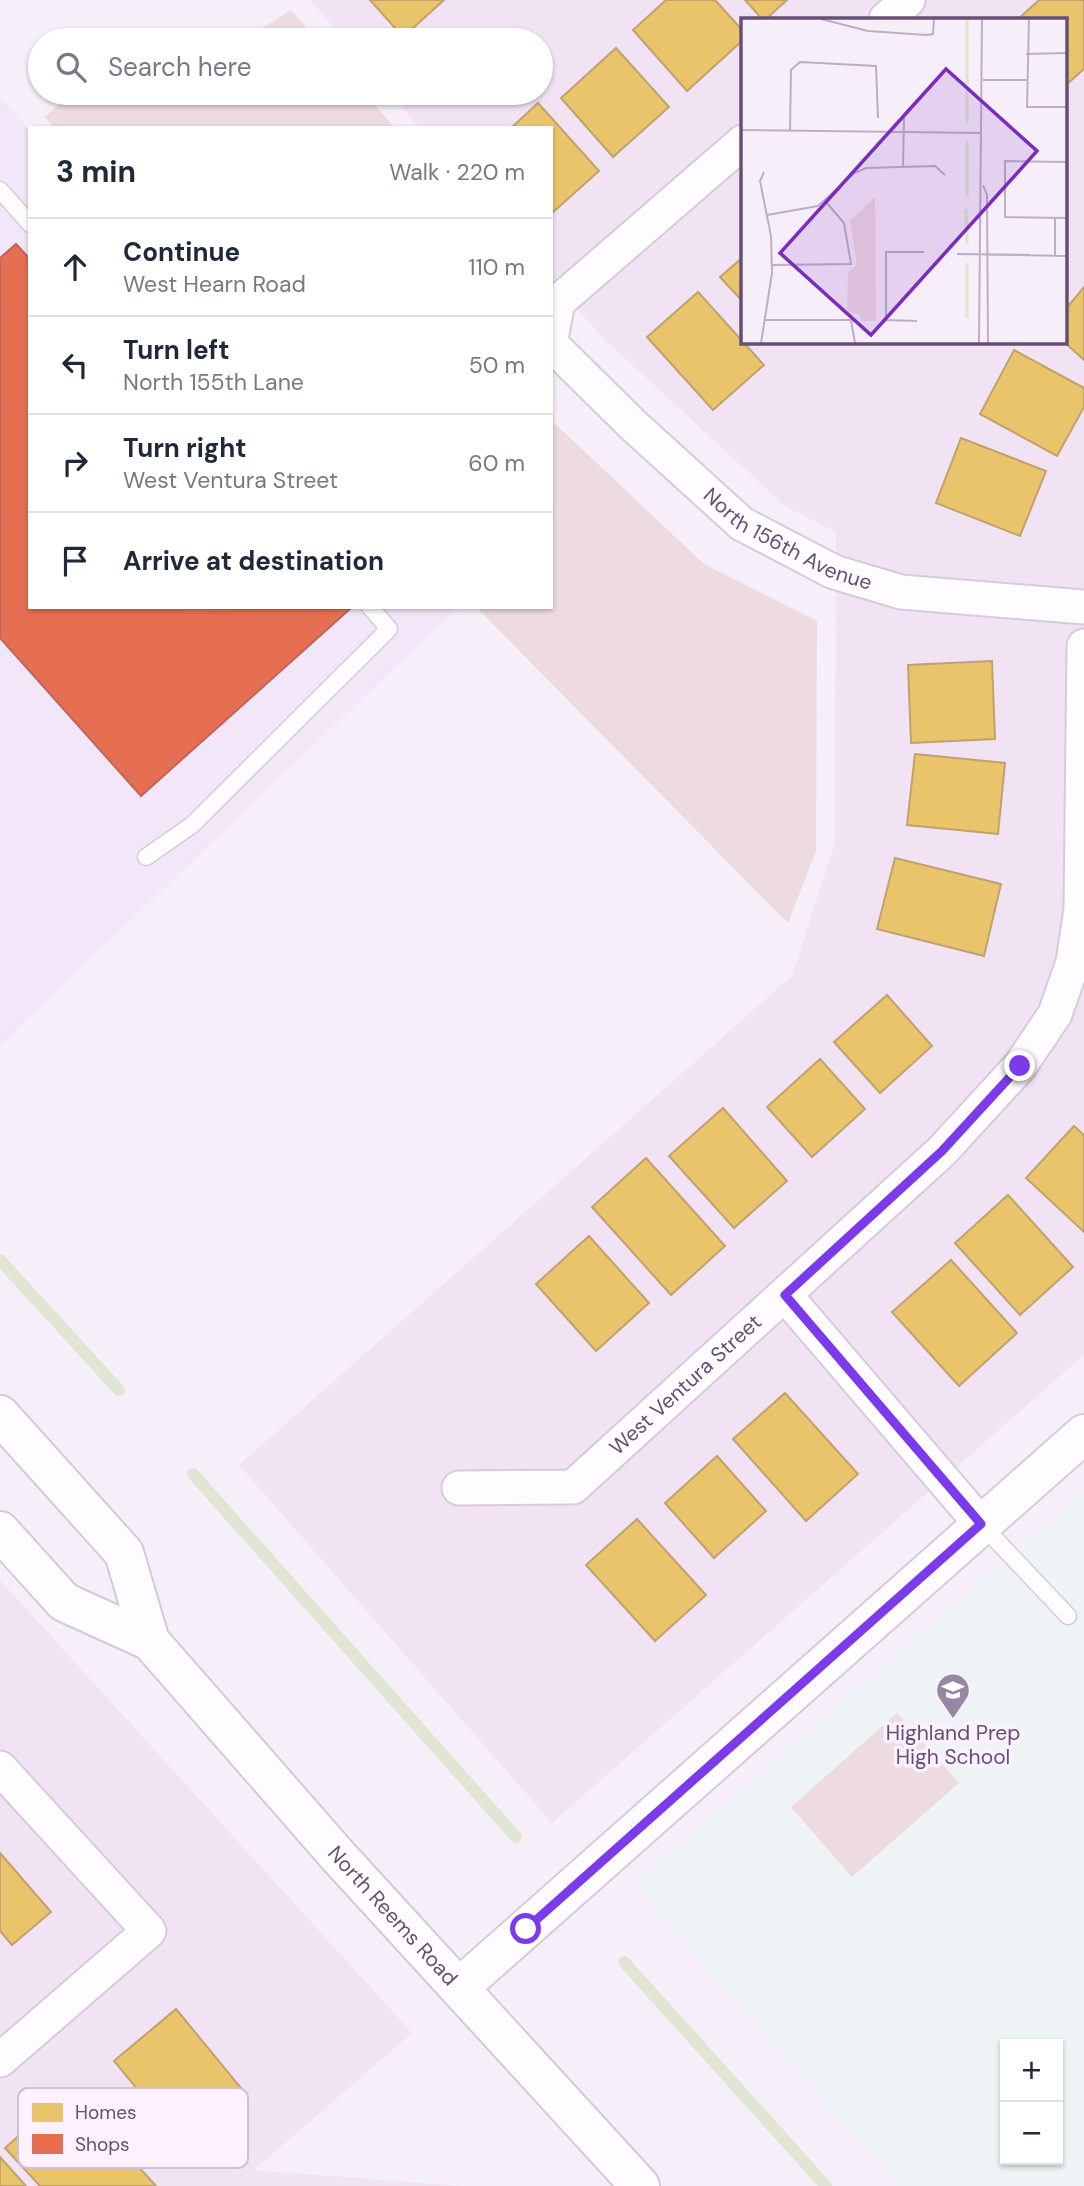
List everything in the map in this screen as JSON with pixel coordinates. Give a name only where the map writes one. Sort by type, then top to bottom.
[{"type":"main road","name":"North Reems Road","points":[[0,1415],[124,1553],[150,1641]]},
{"type":"main road","points":[[460,1987],[1084,1434]]},
{"type":"main road","name":"North Reems Road","points":[[0,1531],[64,1602],[150,1641],[338,1856],[640,2186]]},
{"type":"street","points":[[887,18],[908,0]]},
{"type":"street","points":[[553,330],[558,302],[741,144]]},
{"type":"street","name":"North 156th Avenue","points":[[553,343],[633,425],[742,524],[834,572],[901,592],[1084,607]]},
{"type":"street","name":"West Ventura Street","points":[[459,1488],[573,1487],[942,1151],[1020,1066],[1055,1014],[1073,962],[1081,909],[1084,646]]},
{"type":"street","points":[[785,1295],[981,1524]]},
{"type":"street","points":[[0,1768],[149,1931],[0,2060]]},
{"type":"lane","points":[[0,190],[28,222]]},
{"type":"lane","points":[[146,857],[192,825],[389,629],[372,609]]},
{"type":"lane","points":[[981,1524],[1068,1616]]},
{"type":"shaded area","points":[[310,0],[1084,0],[1084,1355],[552,1823],[239,1465],[792,976],[835,843],[836,532],[785,506],[603,338],[553,281],[553,126],[418,126],[400,105],[553,105],[553,28],[334,28]]},
{"type":"shaded area","points":[[291,10],[307,28],[262,28]]},
{"type":"shaded area","points":[[0,98],[28,128],[28,609],[456,609],[0,1045]]},
{"type":"shaded area","points":[[58,105],[375,105],[393,126],[53,126],[45,117]]},
{"type":"shaded area","points":[[553,422],[704,564],[817,621],[816,851],[788,923],[478,609],[553,609]]},
{"type":"shaded area","name":"Highland Prep High School","points":[[1084,1492],[1084,2186],[900,2186],[633,1884]]},
{"type":"shaded area","points":[[0,1580],[412,2033],[254,2170],[462,2186],[0,2186]]},
{"type":"shaded area","points":[[897,1713],[959,1783],[852,1877],[791,1807]]},
{"type":"building: Homes","points":[[370,0],[444,0],[413,28],[395,28]]},
{"type":"building: Homes","points":[[666,0],[715,0],[741,29],[741,42],[687,91],[633,30]]},
{"type":"building: Homes","points":[[745,0],[787,0],[767,18],[761,18]]},
{"type":"building: Homes","points":[[1039,0],[1084,0],[1084,69],[1066,85],[1066,18],[1019,18]]},
{"type":"building: Homes","points":[[616,48],[669,107],[613,157],[561,98]]},
{"type":"building: Homes","points":[[536,105],[540,105],[599,171],[553,212],[553,126],[513,126]]},
{"type":"building: Homes","points":[[741,259],[741,300],[720,277]]},
{"type":"building: Homes","points":[[1084,287],[1084,360],[1065,343],[1066,309]]},
{"type":"building: Homes","points":[[698,292],[741,340],[741,343],[744,343],[764,365],[713,410],[647,337]]},
{"type":"building: Homes","points":[[1014,350],[1084,388],[1084,407],[1057,456],[980,414]]},
{"type":"building: Homes","points":[[961,438],[1046,471],[1020,536],[936,503]]},
{"type":"building: Homes","points":[[992,661],[995,739],[911,743],[908,665]]},
{"type":"building: Homes","points":[[915,754],[1005,763],[998,834],[907,825]]},
{"type":"building: Homes","points":[[895,858],[1001,884],[984,956],[877,929]]},
{"type":"building: Homes","points":[[887,995],[932,1046],[880,1093],[834,1042]]},
{"type":"building: Homes","points":[[820,1059],[865,1109],[812,1157],[767,1107]]},
{"type":"building: Homes","points":[[723,1108],[787,1181],[734,1228],[669,1156]]},
{"type":"building: Homes","points":[[1074,1126],[1084,1135],[1084,1232],[1026,1178]]},
{"type":"building: Homes","points":[[646,1158],[725,1246],[671,1295],[592,1207]]},
{"type":"building: Homes","points":[[1008,1195],[1073,1267],[1020,1315],[955,1243]]},
{"type":"building: Homes","points":[[589,1236],[649,1303],[596,1351],[536,1284]]},
{"type":"building: Homes","points":[[951,1260],[1017,1333],[959,1386],[892,1312]]},
{"type":"building: Homes","points":[[785,1393],[858,1474],[806,1521],[733,1439]]},
{"type":"building: Homes","points":[[717,1456],[766,1511],[714,1558],[665,1503]]},
{"type":"building: Homes","points":[[637,1519],[706,1595],[655,1641],[586,1565]]},
{"type":"building: Homes","points":[[0,1853],[51,1912],[12,1945],[0,1931]]},
{"type":"building: Homes","points":[[176,2009],[241,2088],[136,2088],[114,2061]]},
{"type":"building: Homes","points":[[18,2136],[18,2162],[5,2148]]},
{"type":"building: Homes","points":[[0,2157],[26,2186],[0,2186]]},
{"type":"building: Homes","points":[[23,2168],[140,2168],[156,2186],[40,2186]]},
{"type":"building: Shops","points":[[16,244],[28,257],[28,609],[350,609],[141,796],[0,638],[0,258]]},
{"type":"waterway","points":[[0,1260],[119,1390]]},
{"type":"waterway","points":[[193,1474],[516,1837]]},
{"type":"waterway","points":[[624,1962],[826,2186]]},
{"type":"place","name":"Highland Prep High School","points":[[953,1720]]},
{"type":"route","points":[[526,1929],[981,1524],[785,1295],[942,1151],[1020,1066]]}]
